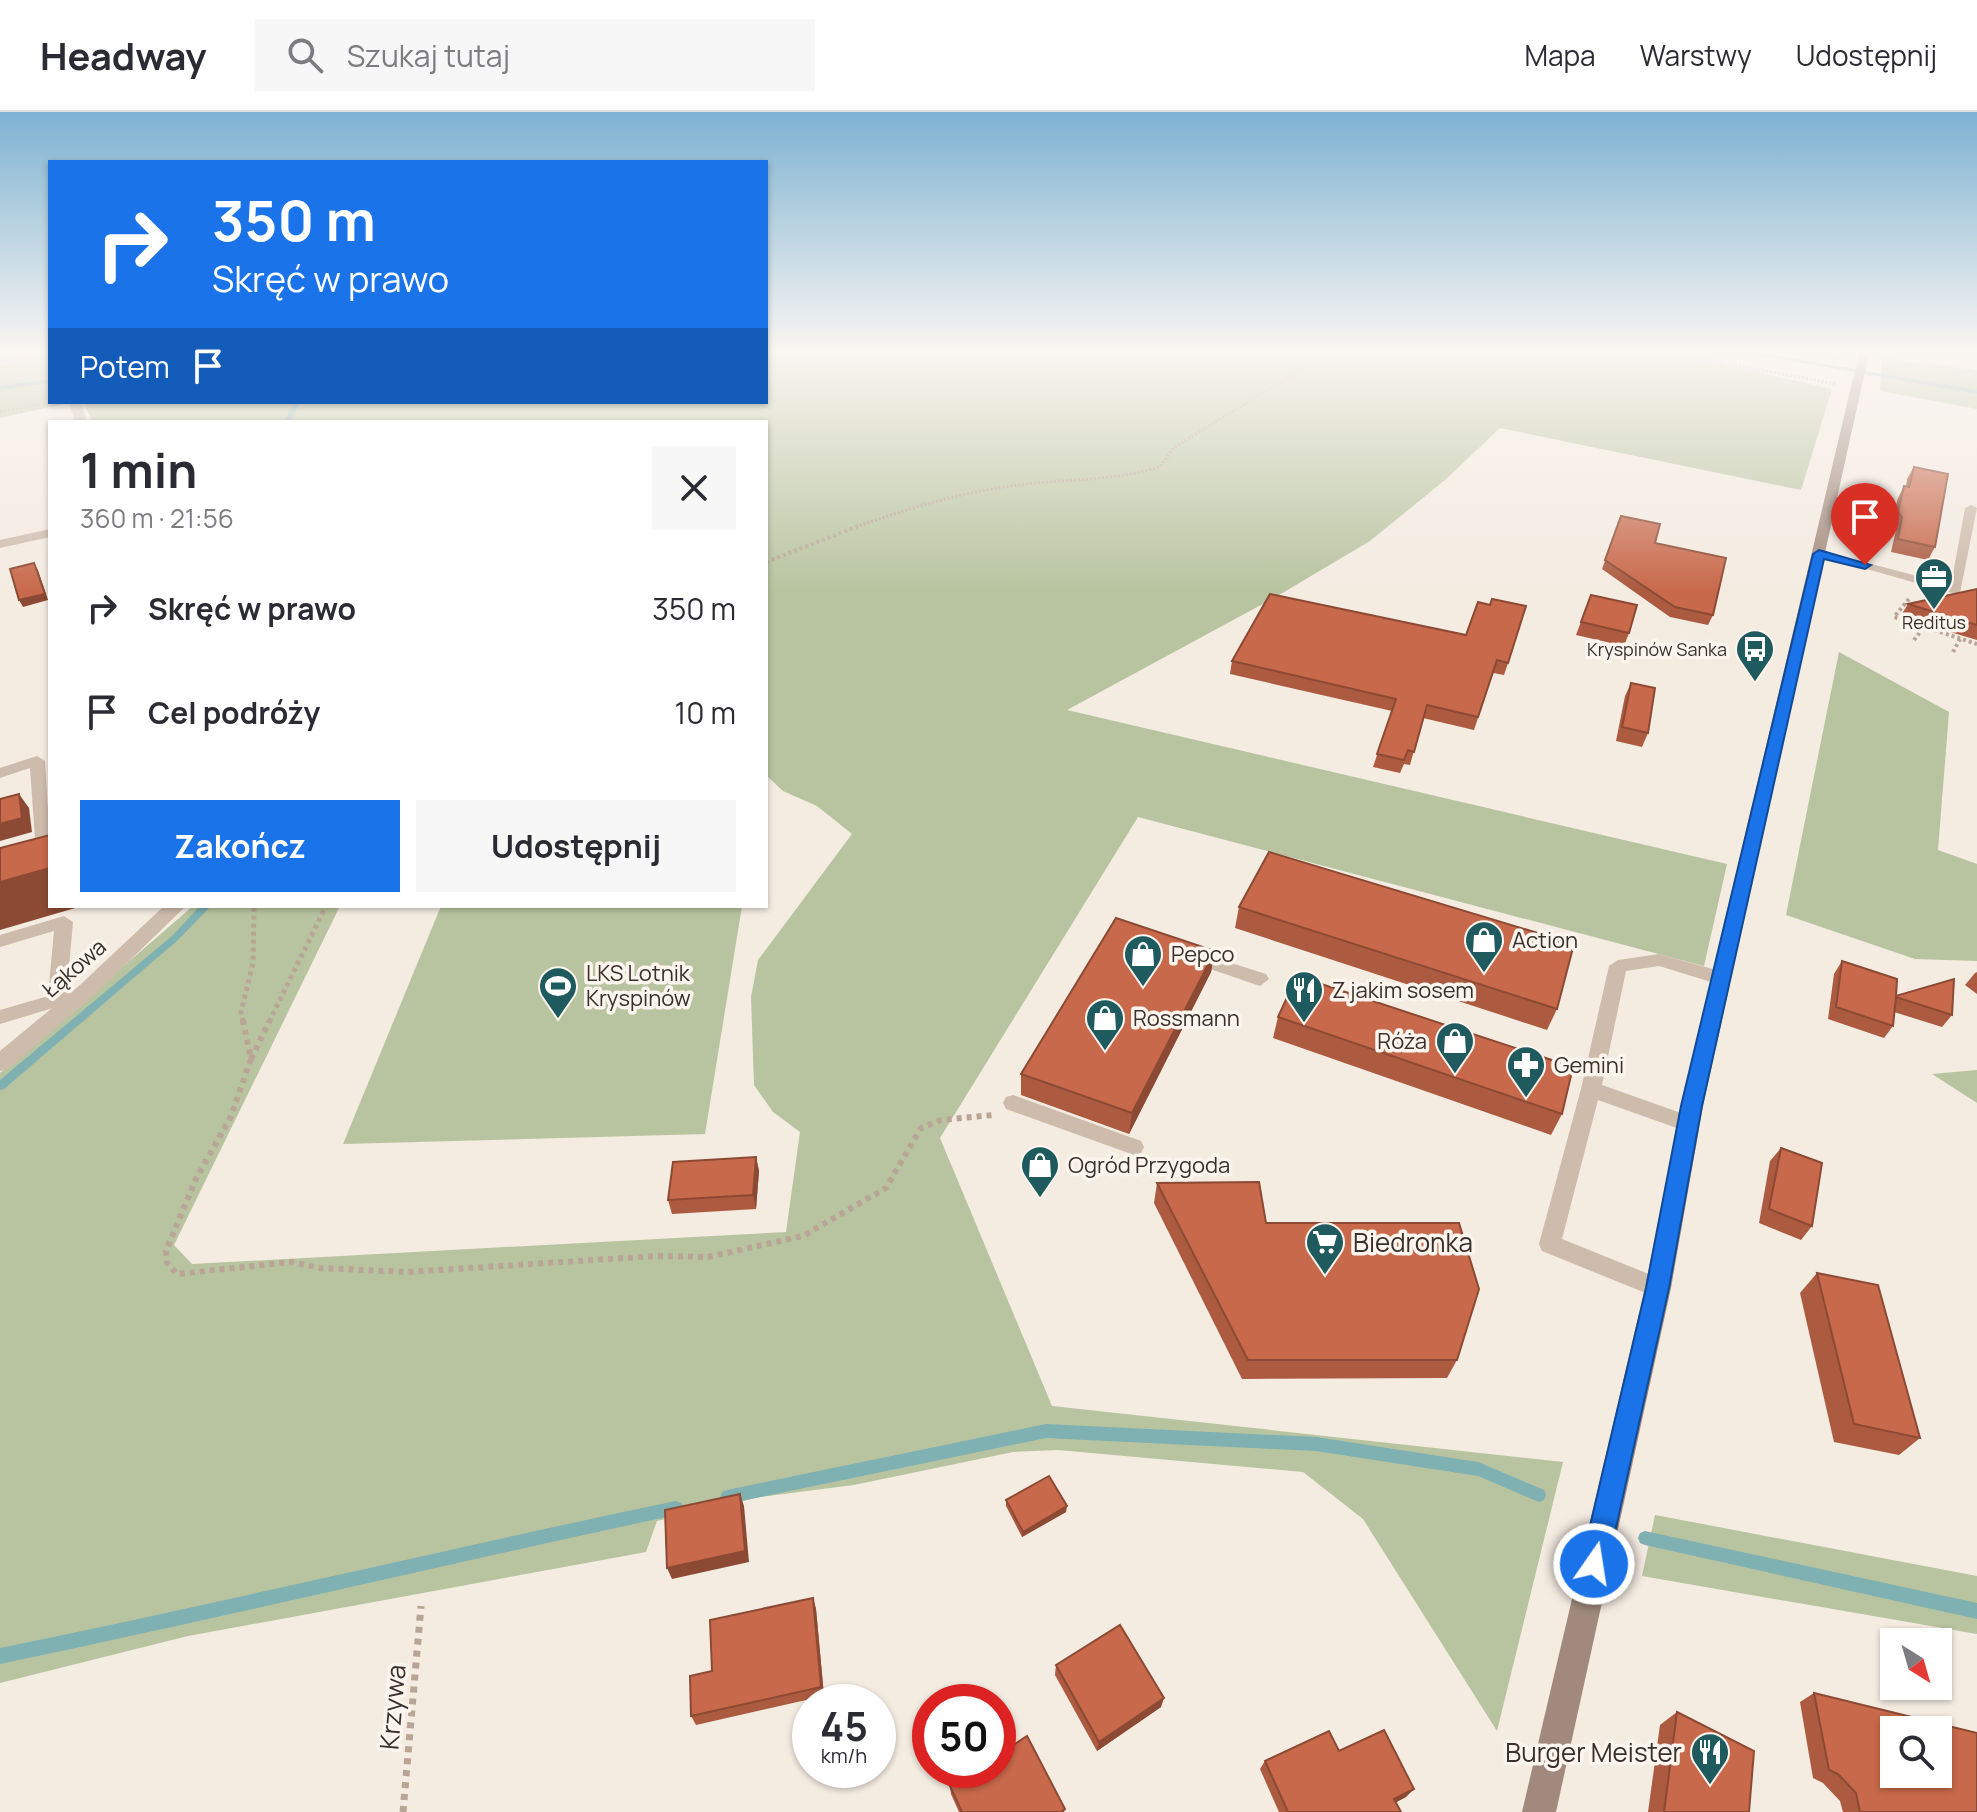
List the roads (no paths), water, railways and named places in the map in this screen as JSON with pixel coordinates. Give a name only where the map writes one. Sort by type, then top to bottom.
[{"type":"main road","points":[[1539,1812],[1658,1288],[1688,1124],[1847,432]]},
{"type":"street","points":[[0,544],[48,533]]},
{"type":"street","name":"Łąkowa","points":[[0,1063],[87,990],[174,908]]},
{"type":"lane","points":[[1819,554],[1956,590],[1971,508]]},
{"type":"lane","points":[[0,773],[37,761],[43,841],[0,856]]},
{"type":"lane","points":[[0,941],[64,922],[57,999]]},
{"type":"lane","points":[[1175,951],[1260,979]]},
{"type":"lane","points":[[1658,1288],[1550,1244],[1591,1089],[1618,966],[1659,960],[1721,978]]},
{"type":"lane","points":[[0,1017],[87,990]]},
{"type":"lane","points":[[1591,1089],[1688,1124]]},
{"type":"lane","points":[[1013,1103],[1134,1147]]},
{"type":"waterway","points":[[0,1086],[175,938],[204,908]]},
{"type":"waterway","points":[[727,1497],[1046,1431],[1316,1444],[1478,1469],[1539,1495]]},
{"type":"waterway","points":[[0,1656],[676,1508]]},
{"type":"waterway","points":[[1645,1538],[1977,1611]]},
{"type":"place","name":"Reditus","points":[[1934,611]]},
{"type":"place","name":"Kryspinów Sanka","points":[[1755,683]]},
{"type":"place","name":"Action","points":[[1484,974]]},
{"type":"place","name":"Pepco","points":[[1143,988]]},
{"type":"place","name":"LKS Lotnik Kryspinów","points":[[558,1020]]},
{"type":"place","name":"Z jakim sosem","points":[[1304,1024]]},
{"type":"place","name":"Rossmann","points":[[1105,1052]]},
{"type":"place","name":"Róża","points":[[1455,1075]]},
{"type":"place","name":"Gemini","points":[[1526,1099]]},
{"type":"place","name":"Ogród Przygoda","points":[[1040,1199]]},
{"type":"place","name":"Biedronka","points":[[1325,1276]]},
{"type":"place","name":"Burger Meister","points":[[1710,1786]]}]
